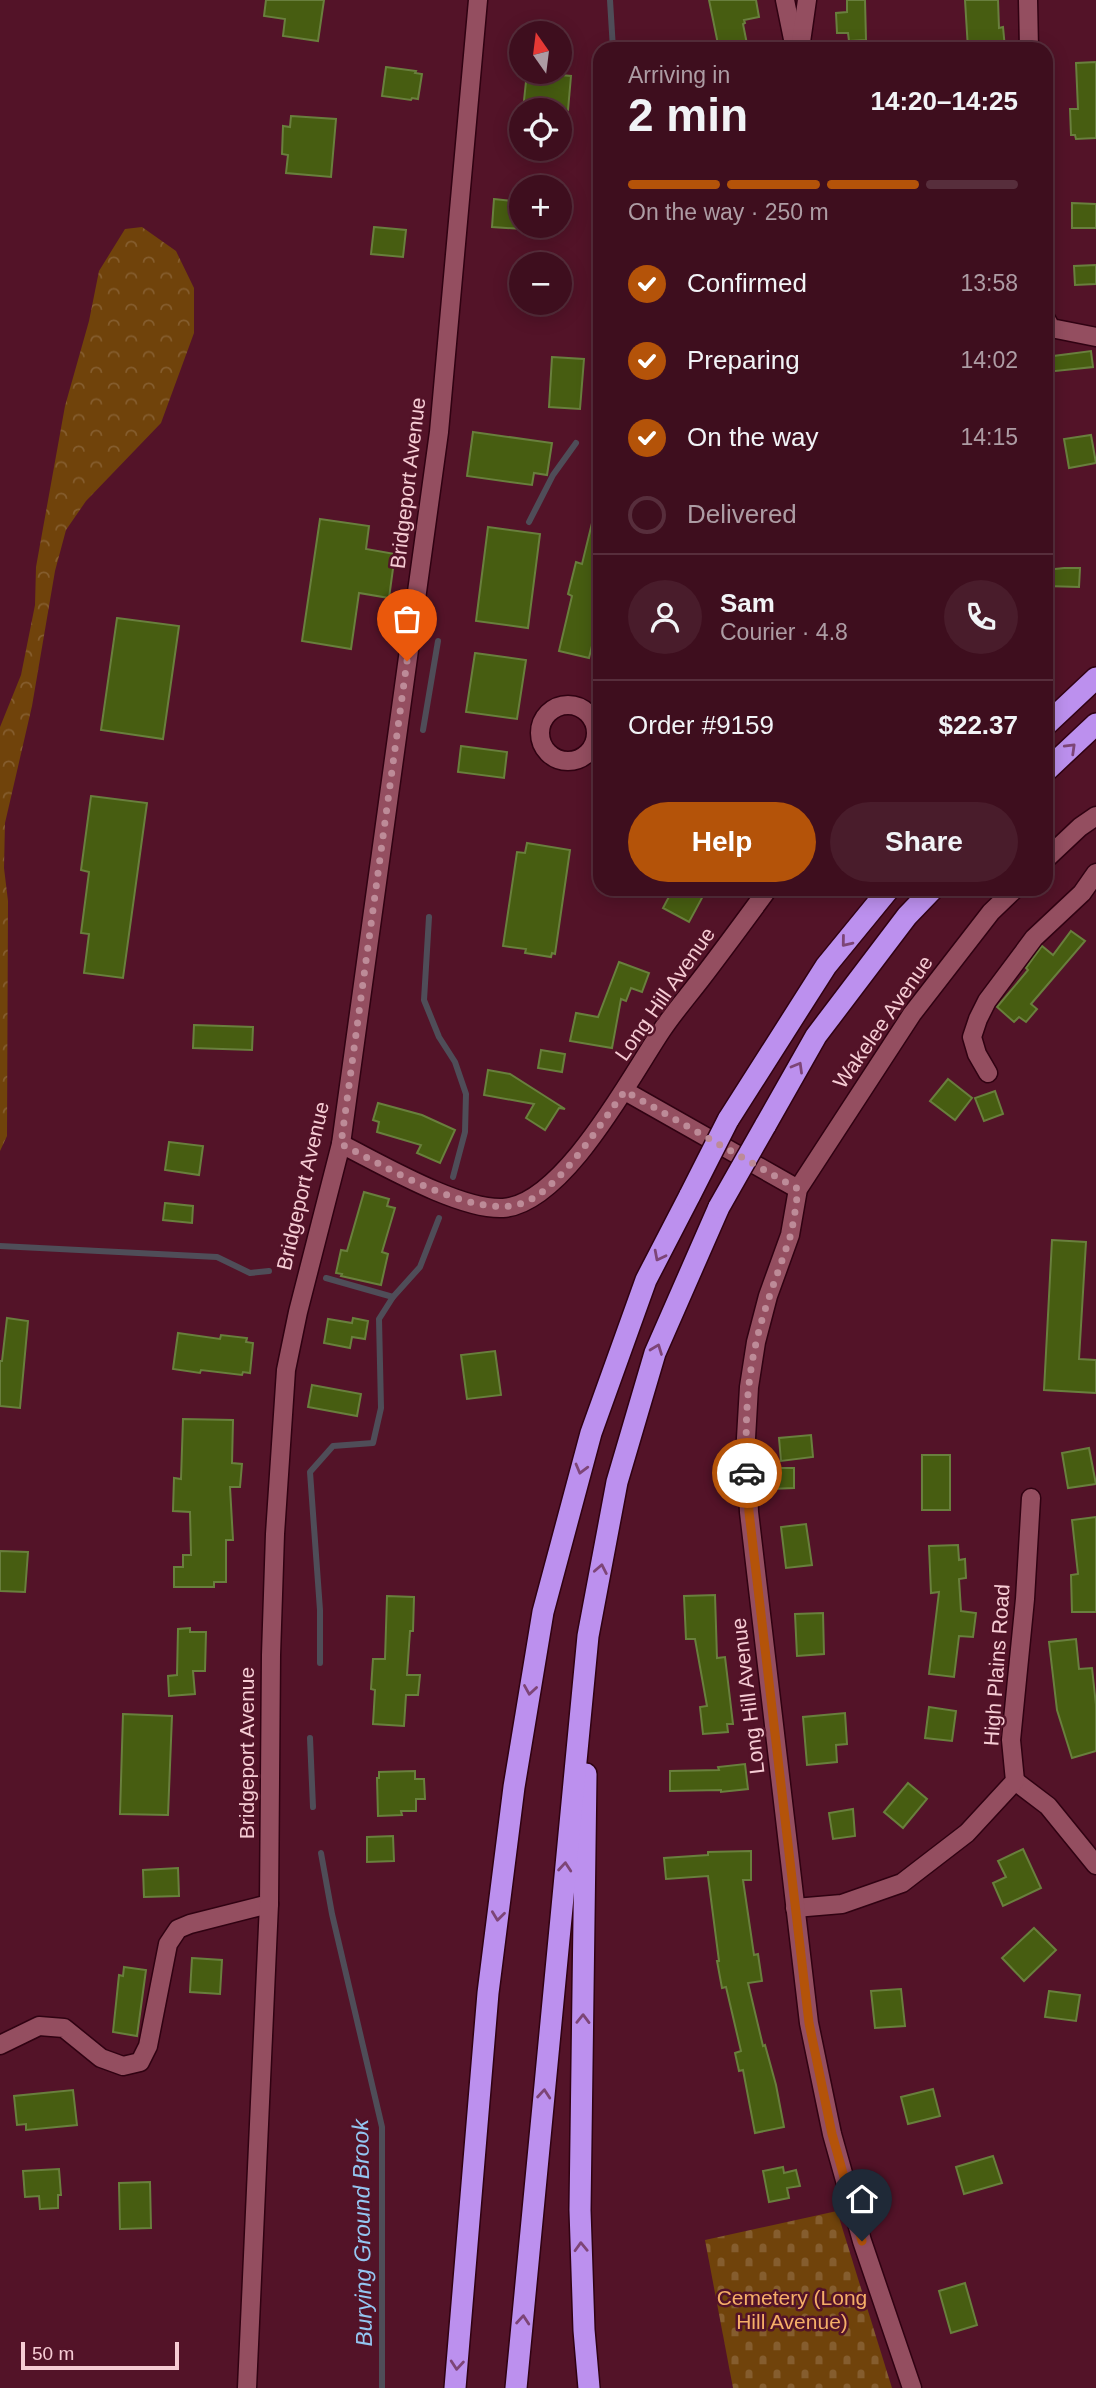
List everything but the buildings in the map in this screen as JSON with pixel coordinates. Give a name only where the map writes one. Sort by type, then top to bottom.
[{"type":"highway","points":[[1053,718],[1096,678]]},
{"type":"highway","points":[[1053,764],[1096,724]]},
{"type":"highway","points":[[455,2388],[488,1993],[514,1787],[543,1612],[591,1433],[646,1280],[728,1120],[826,966],[883,896]]},
{"type":"highway","points":[[516,2388],[588,1636],[617,1482],[655,1353],[719,1207],[816,1036],[907,916],[926,896]]},
{"type":"highway","points":[[588,1636],[580,2210],[589,2388]]},
{"type":"street","name":"Bridgeport Avenue","points":[[247,2388],[269,1904],[275,1534],[286,1370],[341,1144],[439,432],[478,0]]},
{"type":"street","points":[[785,0],[796,42]]},
{"type":"street","points":[[799,42],[807,0]]},
{"type":"street","points":[[1028,0],[1030,42]]},
{"type":"street","points":[[1053,328],[1096,337]]},
{"type":"street","points":[[1053,852],[1096,816]]},
{"type":"street","points":[[988,1073],[977,1054],[972,1037],[987,1001],[1034,937],[1082,893],[1096,873]]},
{"type":"street","name":"Long Hill Avenue","points":[[341,1144],[409,1179],[474,1205],[504,1208],[528,1201],[563,1171],[625,1091],[662,1029],[763,896]]},
{"type":"street","name":"Wakelee Avenue","points":[[798,1189],[912,1014],[991,912],[1008,896]]},
{"type":"street","name":"Long Hill Avenue","points":[[625,1091],[798,1189],[790,1235],[768,1296],[756,1342],[749,1387],[746,1438],[749,1512],[809,2023],[832,2134],[862,2241],[912,2388]]},
{"type":"street","name":"High Plains Road","points":[[1015,1782],[1011,1740],[1025,1599],[1031,1498]]},
{"type":"street","points":[[794,1908],[842,1904],[902,1883],[967,1833],[1015,1782],[1048,1806],[1096,1865]]},
{"type":"street","points":[[0,2045],[39,2026],[64,2028],[101,2058],[123,2066],[140,2062],[148,2046],[168,1944],[178,1929],[269,1904]]},
{"type":"green space","points":[[142,227],[176,251],[194,288],[194,333],[161,423],[86,501],[66,530],[55,571],[32,706],[5,823],[4,868],[8,901],[7,1136],[0,1151],[0,727],[21,675],[35,605],[36,567],[65,406],[89,321],[99,271],[125,229]]},
{"type":"green space","name":"Cemetery (Long Hill Avenue)","points":[[837,2211],[892,2388],[733,2388],[705,2240]]},
{"type":"waterway","points":[[610,0],[613,42]]},
{"type":"waterway","points":[[529,522],[553,475],[576,443]]},
{"type":"waterway","points":[[423,730],[438,641]]},
{"type":"waterway","points":[[429,917],[424,1000],[439,1037],[455,1062],[466,1094],[465,1132],[453,1177]]},
{"type":"waterway","points":[[320,1663],[320,1610],[310,1472],[333,1446],[373,1443],[381,1408],[379,1319],[393,1297],[420,1267],[439,1218]]},
{"type":"waterway","points":[[0,1246],[217,1257],[250,1273],[269,1271]]},
{"type":"waterway","points":[[326,1278],[393,1297]]},
{"type":"waterway","points":[[310,1738],[313,1807]]},
{"type":"waterway","name":"Burying Ground Brook","points":[[321,1853],[332,1914],[382,2127],[382,2388]]},
{"type":"way so far","points":[[407,661],[341,1144],[409,1179],[474,1205],[504,1208],[528,1201],[556,1178],[625,1091],[798,1189],[790,1235],[768,1296],[756,1342],[749,1387],[747,1473]]},
{"type":"route","points":[[747,1473],[749,1512],[809,2023],[832,2134],[862,2241]]}]
